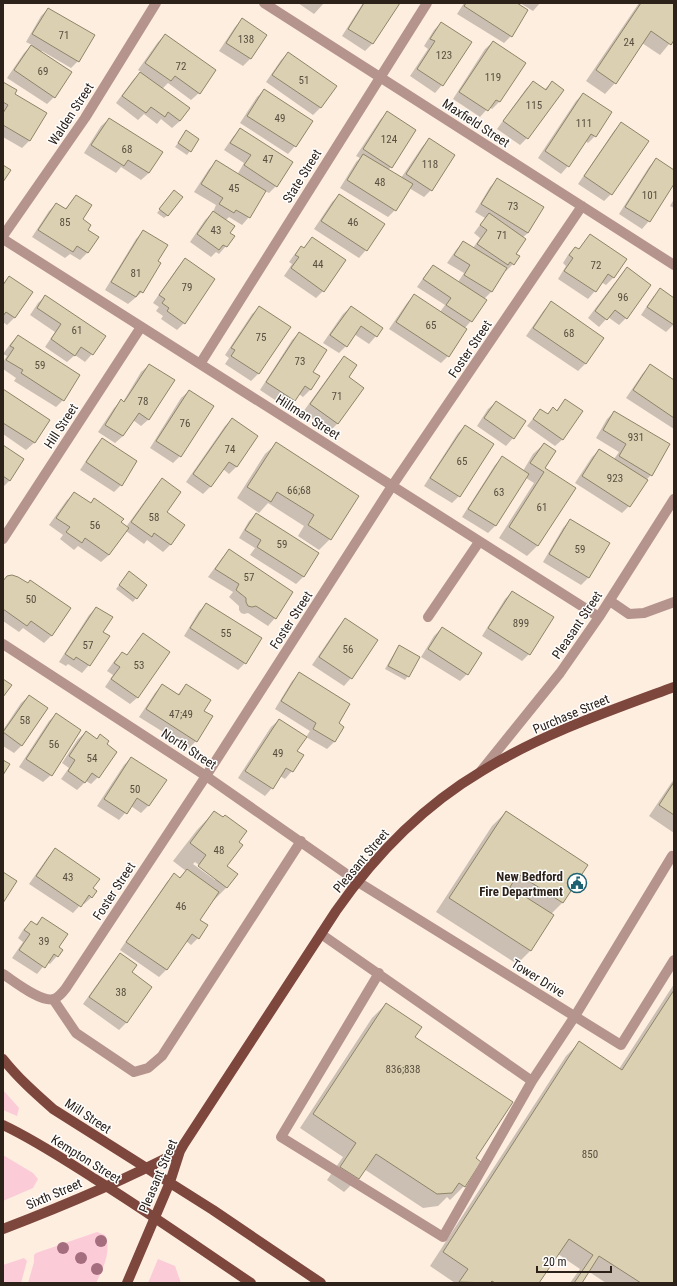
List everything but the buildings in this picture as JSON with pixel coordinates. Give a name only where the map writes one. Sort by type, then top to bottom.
[{"type":"main road","name":"Purchase Street","points":[[481,771],[515,752],[565,729],[674,687]]},
{"type":"main road","name":"Pleasant Street","points":[[127,1283],[170,1182],[180,1151],[321,934],[358,882],[386,849],[426,810],[481,771]]},
{"type":"main road","name":"Mill Street","points":[[3,1059],[11,1069],[53,1109],[170,1182],[321,1283]]},
{"type":"main road","name":"Kempton Street","points":[[3,1125],[56,1154],[107,1186],[251,1283]]},
{"type":"main road","name":"Sixth Street","points":[[3,1229],[54,1210],[147,1168],[180,1151]]},
{"type":"street","name":"Walden Street","points":[[3,236],[85,118],[156,3]]},
{"type":"street","name":"Maxfield Street","points":[[264,3],[674,265]]},
{"type":"street","name":"State Street","points":[[200,364],[427,3]]},
{"type":"street","name":"Foster Street","points":[[53,999],[62,994],[206,776],[392,486],[582,206]]},
{"type":"street","name":"Hillman Street","points":[[3,239],[599,617]]},
{"type":"street","name":"Hill Street","points":[[3,539],[142,327]]},
{"type":"street","name":"Pleasant Street","points":[[481,771],[560,673],[610,601],[674,499]]},
{"type":"street","points":[[428,617],[479,542]]},
{"type":"street","points":[[610,601],[629,614],[644,614],[674,602]]},
{"type":"street","name":"North Street","points":[[3,644],[206,776],[358,882]]},
{"type":"street","points":[[3,974],[35,995],[53,999],[76,1033],[134,1072],[148,1068],[162,1056],[301,842]]},
{"type":"street","points":[[379,973],[281,1137],[443,1237],[532,1081],[575,1016],[672,856],[674,857]]},
{"type":"street","name":"Tower Drive","points":[[358,882],[620,1044],[674,960]]},
{"type":"street","points":[[321,934],[532,1081]]},
{"type":"shaded area","points":[[3,1090],[19,1108],[17,1116],[3,1110]]},
{"type":"shaded area","points":[[3,1155],[33,1173],[38,1179],[33,1188],[3,1201]]},
{"type":"shaded area","points":[[97,1232],[105,1235],[108,1247],[104,1266],[96,1283],[28,1283],[34,1262],[34,1255],[36,1253]]},
{"type":"shaded area","points":[[24,1258],[27,1261],[21,1283],[3,1283],[3,1265]]},
{"type":"shaded area","points":[[158,1259],[175,1266],[181,1283],[148,1283]]},
{"type":"place","name":"New Bedford Fire Department","points":[[577,883]]}]
